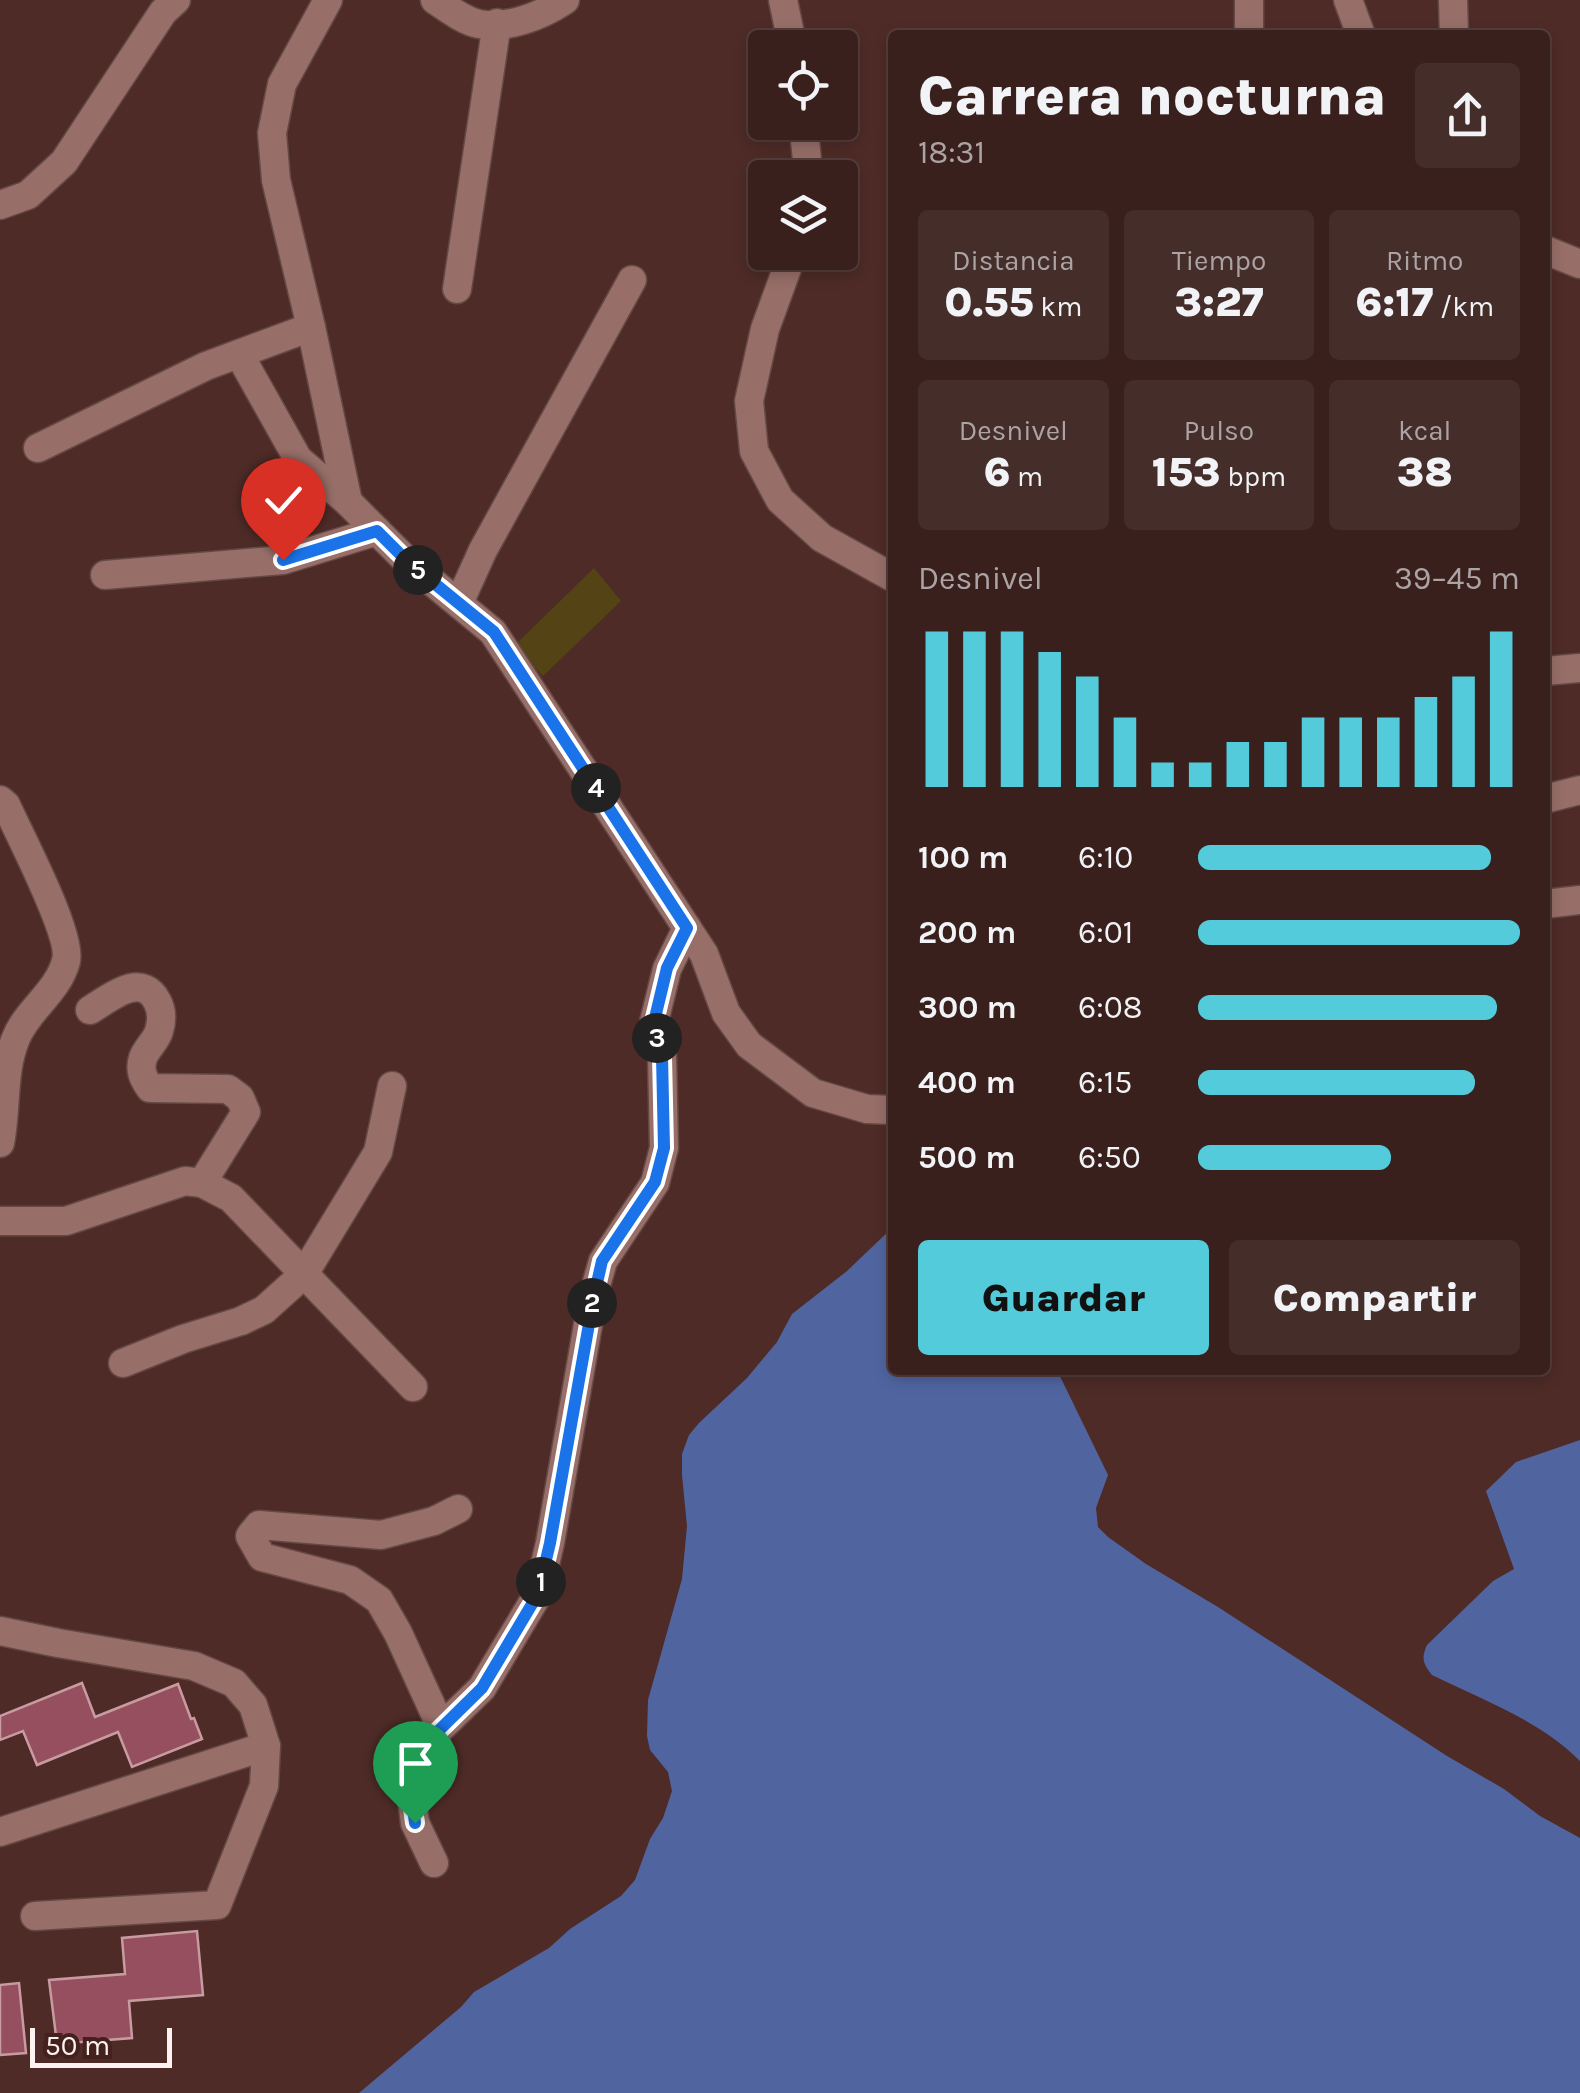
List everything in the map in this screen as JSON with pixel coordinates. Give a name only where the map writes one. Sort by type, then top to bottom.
[{"type":"street","points":[[0,205],[28,196],[64,162],[163,12],[176,0]]},
{"type":"street","points":[[328,0],[282,84],[272,133],[276,180],[312,327],[348,502]]},
{"type":"street","points":[[435,0],[477,24],[512,23],[548,11],[565,0]]},
{"type":"street","points":[[782,0],[788,30]]},
{"type":"street","points":[[1248,0],[1250,30]]},
{"type":"street","points":[[1348,0],[1360,30]]},
{"type":"street","points":[[1453,0],[1454,30]]},
{"type":"street","points":[[457,289],[497,23]]},
{"type":"street","points":[[1550,252],[1580,264]]},
{"type":"street","points":[[786,270],[764,328],[750,400],[754,451],[780,500],[822,538],[888,575]]},
{"type":"street","points":[[459,603],[483,550],[632,280]]},
{"type":"street","points":[[38,448],[206,366],[312,327]]},
{"type":"street","points":[[239,354],[298,459],[407,561],[494,632],[704,954],[726,1013],[749,1045],[813,1093],[866,1109],[888,1110]]},
{"type":"street","points":[[105,575],[283,560],[377,531]]},
{"type":"street","points":[[1550,671],[1580,668]]},
{"type":"street","points":[[1550,798],[1580,790]]},
{"type":"street","points":[[0,800],[6,805],[64,933],[67,959],[53,988],[17,1034],[7,1066],[0,1144]]},
{"type":"street","points":[[1550,903],[1580,900]]},
{"type":"street","points":[[434,1863],[415,1823],[410,1786],[423,1746],[482,1688],[538,1594],[602,1261],[655,1182],[664,1148],[662,1056],[654,1022],[667,968],[687,928]]},
{"type":"street","points":[[90,1010],[125,989],[146,988],[156,997],[162,1012],[159,1034],[142,1059],[142,1076],[150,1088],[228,1090],[240,1098],[246,1112],[202,1182]]},
{"type":"street","points":[[122,1363],[182,1339],[241,1322],[264,1310],[304,1274],[378,1152],[392,1086]]},
{"type":"street","points":[[0,1222],[66,1221],[185,1181],[202,1182],[231,1198],[413,1387]]},
{"type":"street","points":[[441,1727],[379,1600],[350,1580],[262,1557],[250,1536],[259,1525],[381,1535],[434,1521],[458,1509]]},
{"type":"street","points":[[0,1631],[194,1666],[234,1682],[253,1705],[266,1746],[264,1786],[218,1905],[35,1916]]},
{"type":"street","points":[[0,1832],[266,1746]]},
{"type":"shaded area","points":[[594,568],[621,601],[543,676],[514,646]]},
{"type":"water","points":[[888,1232],[888,1375],[1059,1375],[1108,1475],[1096,1508],[1098,1527],[1108,1537],[1580,1838],[1580,2093],[359,2093],[474,1992],[549,1948],[570,1929],[621,1896],[635,1880],[672,1791],[668,1772],[650,1750],[648,1700],[682,1579],[687,1526],[682,1454],[689,1435],[747,1378],[777,1342],[792,1314],[847,1271]]},
{"type":"water","points":[[1580,1440],[1580,1761],[1529,1722],[1432,1675],[1424,1657],[1427,1645],[1493,1581],[1514,1569],[1486,1491],[1516,1462]]},
{"type":"building","points":[[82,1683],[95,1717],[178,1684],[202,1739],[132,1767],[118,1732],[37,1765],[23,1731],[0,1740],[0,1716]]},
{"type":"building","points":[[197,1931],[203,1995],[129,2001],[132,2038],[57,2044],[49,1980],[125,1974],[122,1938]]},
{"type":"building","points":[[19,1983],[26,2053],[0,2055],[0,1985]]},
{"type":"route","points":[[283,560],[377,531],[407,561],[494,632],[687,928],[667,968],[654,1022],[662,1056],[664,1148],[655,1182],[602,1261],[538,1594],[482,1688],[423,1746],[410,1786],[415,1823]]}]
